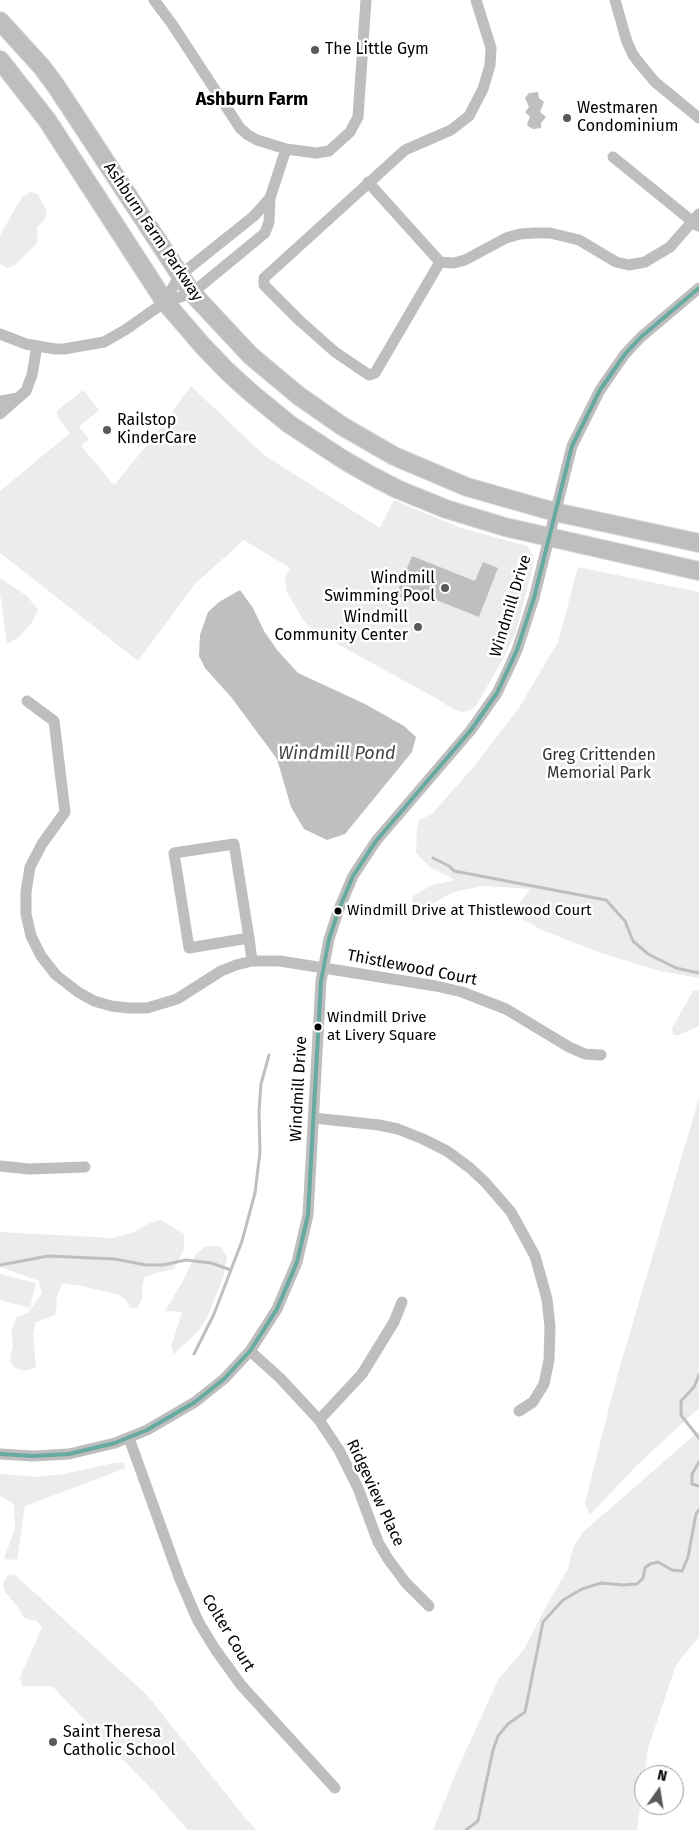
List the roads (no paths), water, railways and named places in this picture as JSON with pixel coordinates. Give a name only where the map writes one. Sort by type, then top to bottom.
[{"type":"main road","name":"Ashburn Farm Parkway","points":[[0,21],[41,66],[56,86],[179,276],[192,293],[254,359],[299,396],[366,441],[401,460],[450,480],[555,512],[699,543]]},
{"type":"main road","name":"Ashburn Farm Parkway","points":[[0,60],[47,120],[165,302],[202,345],[250,392],[289,424],[344,460],[397,489],[446,509],[505,527],[699,571]]},
{"type":"street","points":[[154,0],[172,24],[240,128],[257,140],[286,149],[316,153],[328,152],[350,132],[358,117],[366,0]]},
{"type":"street","points":[[440,262],[375,373],[369,375],[335,352],[264,285],[264,278],[405,150],[451,130],[469,116],[477,104],[488,77],[490,48],[476,0]]},
{"type":"street","points":[[615,0],[627,42],[633,55],[655,82],[699,118]]},
{"type":"street","points":[[0,334],[37,346],[64,349],[104,342],[165,302],[192,293],[265,233],[270,222],[270,198],[286,149]]},
{"type":"street","points":[[368,182],[440,262],[454,263],[465,260],[506,238],[534,233],[550,234],[578,240],[608,259],[629,265],[645,262],[670,247],[697,221],[613,157]]},
{"type":"street","points":[[165,302],[179,276],[254,216],[270,198]]},
{"type":"street","name":"Windmill Drive","points":[[0,1454],[32,1456],[69,1454],[100,1448],[147,1430],[195,1402],[224,1378],[250,1351],[277,1309],[299,1254],[308,1215],[321,981],[329,939],[339,909],[364,858],[391,822],[466,736],[497,693],[518,650],[526,626],[572,446],[600,390],[625,354],[640,337],[699,288]]},
{"type":"street","points":[[0,414],[26,391],[30,384],[37,346]]},
{"type":"street","points":[[0,401],[18,398]]},
{"type":"street","name":"Thistlewood Court","points":[[27,701],[54,721],[65,812],[35,857],[28,874],[26,914],[31,936],[41,956],[56,975],[78,992],[94,1000],[120,1007],[147,1008],[177,999],[220,971],[252,961],[280,961],[436,986],[462,992],[506,1009],[569,1047],[585,1054],[601,1055]]},
{"type":"street","points":[[249,938],[189,948],[174,853],[234,844],[249,938],[252,961]]},
{"type":"street","points":[[314,1118],[379,1125],[398,1129],[423,1139],[447,1151],[470,1168],[511,1212],[535,1256],[547,1299],[550,1327],[544,1384],[533,1402],[519,1411]]},
{"type":"street","points":[[0,1166],[29,1169],[85,1167]]},
{"type":"street","points":[[319,1420],[362,1374],[394,1322],[402,1302]]},
{"type":"street","name":"Ridgeview Place","points":[[250,1351],[280,1378],[319,1420],[339,1450],[378,1542],[388,1559],[406,1583],[429,1606]]},
{"type":"street","name":"Colter Court","points":[[129,1438],[179,1577],[195,1613],[211,1642],[240,1685],[335,1788]]},
{"type":"water","points":[[538,92],[539,98],[544,102],[540,112],[546,117],[541,123],[541,128],[533,129],[527,124],[530,117],[525,112],[529,107],[525,98],[529,93]]},
{"type":"water","name":"Windmill Swimming Pool","points":[[412,556],[475,581],[483,562],[498,568],[479,617],[421,594],[417,603],[396,595]]},
{"type":"water","name":"Windmill Pond","points":[[240,590],[253,608],[264,631],[278,651],[298,673],[365,704],[404,726],[416,737],[412,752],[345,834],[327,840],[304,829],[291,807],[277,759],[231,697],[205,668],[199,656],[200,635],[208,612],[219,602]]},
{"type":"waterway","points":[[433,858],[449,866],[454,871],[606,900],[625,921],[633,941],[648,954],[676,968],[699,973]]},
{"type":"waterway","points":[[194,1354],[214,1314],[242,1241],[255,1193],[260,1152],[259,1111],[261,1084],[269,1055]]},
{"type":"waterway","points":[[0,1265],[48,1256],[115,1259],[146,1265],[163,1265],[186,1260],[211,1263],[231,1270]]},
{"type":"waterway","points":[[699,1375],[694,1387],[681,1401],[681,1415],[699,1438]]},
{"type":"waterway","points":[[699,1462],[692,1474],[692,1484],[699,1486]]},
{"type":"waterway","points":[[466,1830],[478,1821],[493,1750],[498,1736],[508,1724],[525,1712],[543,1622],[563,1600],[582,1589],[601,1583],[637,1584],[643,1578],[645,1568],[650,1564],[658,1562],[672,1570],[682,1571],[688,1557],[696,1514],[699,1510]]},
{"type":"place","name":"The Little Gym","points":[[315,50]]},
{"type":"place","name":"Westmaren Condominium","points":[[567,118]]},
{"type":"place","name":"Railstop KinderCare","points":[[107,430]]},
{"type":"place","name":"Windmill Swimming Pool","points":[[445,588]]},
{"type":"place","name":"Windmill Community Center","points":[[418,627]]},
{"type":"place","name":"Windmill Drive at Thistlewood Court","points":[[338,911]]},
{"type":"place","name":"Windmill Drive at Livery Square","points":[[318,1027]]},
{"type":"place","name":"Saint Theresa Catholic School","points":[[53,1742]]},
{"type":"district","name":"Ashburn Farm","points":[[252,100]]},
{"type":"park label","name":"Greg Crittenden Memorial Park","points":[[599,765]]}]
